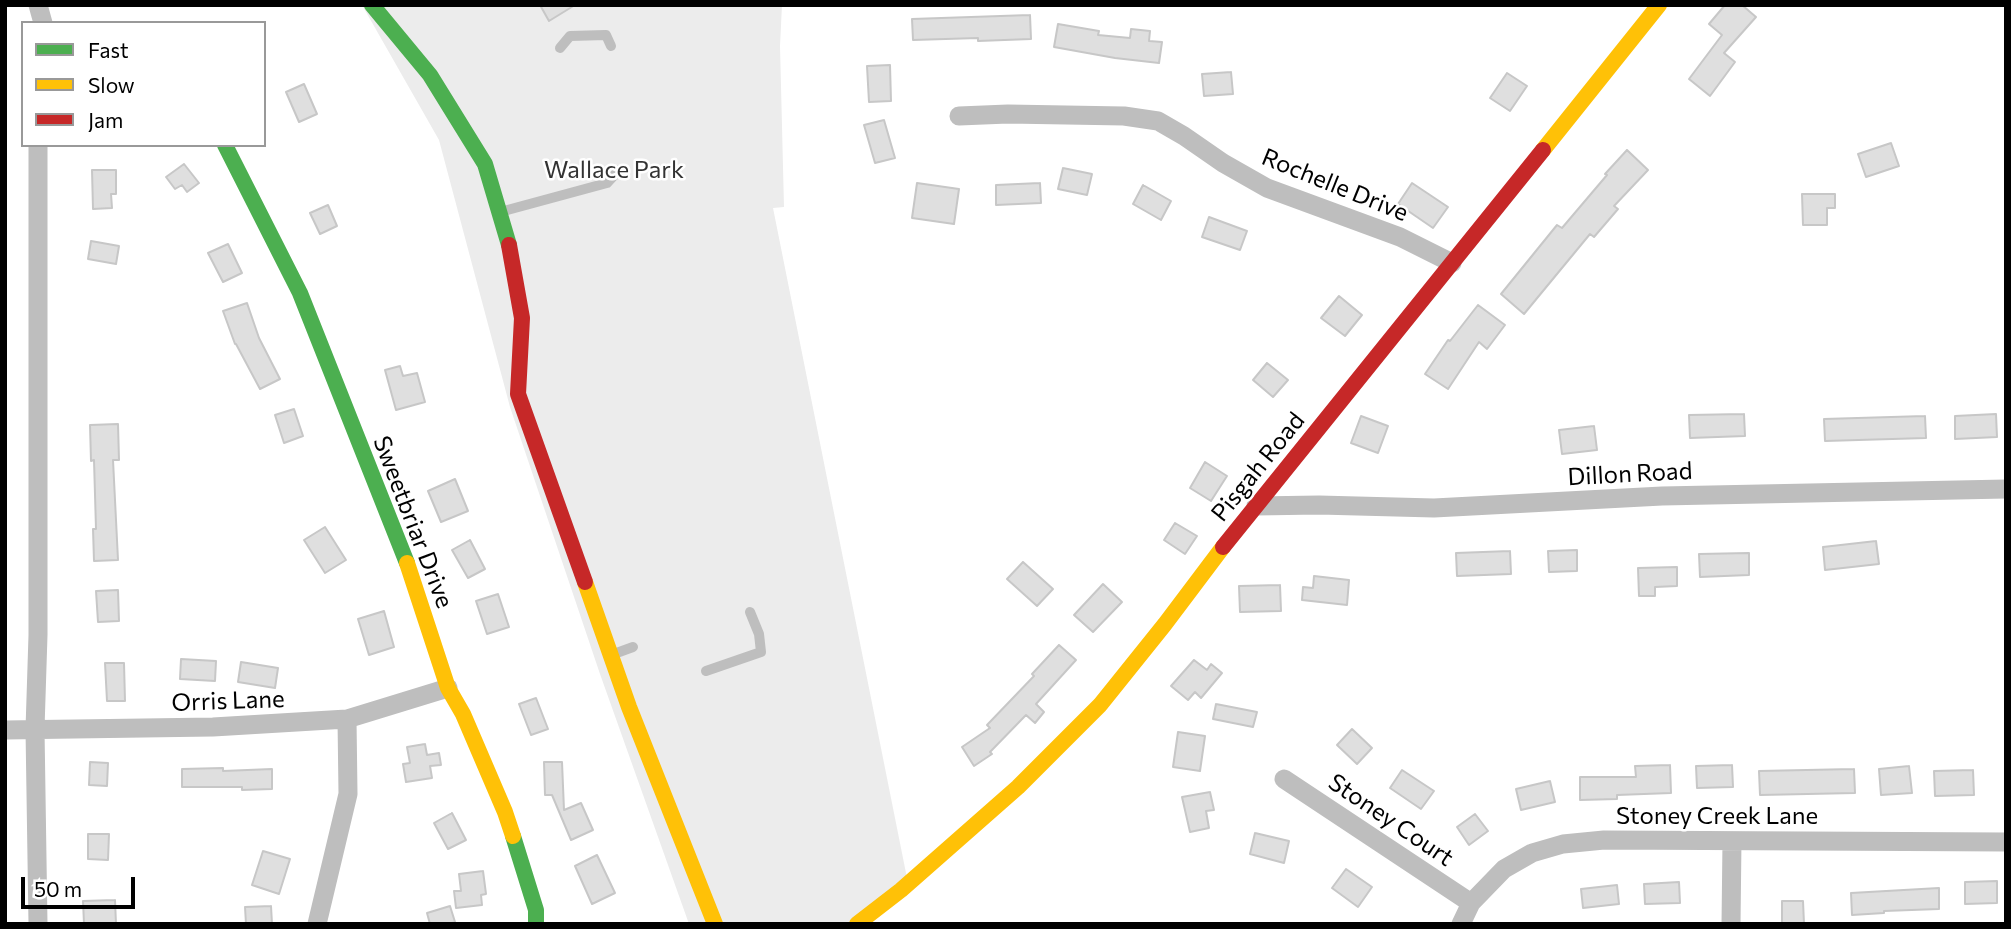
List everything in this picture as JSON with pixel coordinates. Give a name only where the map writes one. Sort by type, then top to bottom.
[{"type":"street","points":[[372,5],[430,75],[485,164],[507,235],[522,318],[518,394],[610,655],[629,696],[715,924]]},
{"type":"street","name":"Pisgah Road","points":[[858,924],[901,890],[1018,787],[1100,705],[1256,506],[1659,5]]},
{"type":"street","name":"Rochelle Drive","points":[[959,116],[1124,116],[1158,121],[1267,188],[1400,237],[1452,263]]},
{"type":"street","points":[[38,147],[38,635],[34,729],[38,924]]},
{"type":"street","name":"Sweetbriar Drive","points":[[226,147],[300,293],[413,579],[448,688],[463,715],[505,812],[536,910],[536,924]]},
{"type":"street","name":"Dillon Road","points":[[1256,506],[1434,508],[1662,496],[2006,489]]},
{"type":"street","name":"Orris Lane","points":[[5,730],[212,727],[348,719],[448,688]]},
{"type":"street","points":[[317,924],[348,794],[348,719]]},
{"type":"street","name":"Stoney Court","points":[[1284,779],[1471,903]]},
{"type":"street","name":"Stoney Creek Lane","points":[[1461,924],[1471,903],[1504,869],[1532,853],[1563,844],[1604,840],[2006,842]]},
{"type":"street","points":[[1731,924],[1732,841]]},
{"type":"lane","points":[[560,48],[570,36],[606,35],[611,46]]},
{"type":"lane","points":[[499,212],[607,183],[619,170]]},
{"type":"lane","points":[[706,671],[761,652],[759,634],[750,612]]},
{"type":"lane","points":[[610,655],[633,647]]},
{"type":"green space","name":"Wallace Park","points":[[362,5],[782,5],[780,46],[784,207],[773,208],[908,883],[854,924],[689,924],[600,674],[510,407],[439,140]]},
{"type":"building","points":[[540,5],[575,5],[549,21]]},
{"type":"building","points":[[1725,5],[1742,5],[1756,17],[1724,53],[1735,62],[1710,96],[1689,79],[1722,35],[1709,24]]},
{"type":"building","points":[[1030,15],[1031,39],[913,40],[912,19]]},
{"type":"building","points":[[1058,24],[1099,31],[1098,35],[1130,38],[1131,29],[1150,31],[1149,41],[1162,42],[1159,63],[1054,47]]},
{"type":"building","points":[[890,65],[891,101],[869,102],[867,66]]},
{"type":"building","points":[[1231,72],[1233,94],[1204,96],[1202,74]]},
{"type":"building","points":[[1507,73],[1527,86],[1510,111],[1490,98]]},
{"type":"building","points":[[304,84],[317,114],[299,122],[286,92]]},
{"type":"building","points":[[884,120],[895,158],[875,163],[864,125]]},
{"type":"building","points":[[1891,143],[1899,166],[1866,177],[1858,154]]},
{"type":"building","points":[[1627,150],[1648,170],[1614,206],[1618,209],[1594,237],[1590,234],[1524,314],[1501,294],[1557,225],[1562,228]]},
{"type":"building","points":[[184,164],[199,183],[187,192],[182,185],[175,189],[166,177]]},
{"type":"building","points":[[1063,168],[1092,174],[1087,195],[1058,189]]},
{"type":"building","points":[[92,170],[116,170],[116,194],[111,194],[112,208],[93,209]]},
{"type":"building","points":[[917,183],[959,189],[954,224],[912,218]]},
{"type":"building","points":[[1040,183],[1041,203],[996,205],[996,185]]},
{"type":"building","points":[[1412,183],[1448,207],[1433,228],[1398,204]]},
{"type":"building","points":[[1143,185],[1171,201],[1161,220],[1133,204]]},
{"type":"building","points":[[1802,194],[1835,194],[1835,208],[1827,208],[1827,225],[1803,225]]},
{"type":"building","points":[[328,205],[337,226],[320,234],[310,213]]},
{"type":"building","points":[[1209,217],[1247,231],[1240,250],[1202,237]]},
{"type":"building","points":[[91,241],[119,246],[116,264],[88,259]]},
{"type":"building","points":[[228,244],[242,273],[223,282],[208,253]]},
{"type":"building","points":[[1339,296],[1362,315],[1345,336],[1321,318]]},
{"type":"building","points":[[247,303],[259,338],[280,379],[260,389],[235,344],[223,311]]},
{"type":"building","points":[[1478,305],[1505,325],[1487,349],[1479,342],[1448,389],[1425,374],[1448,340],[1450,341]]},
{"type":"building","points":[[1267,363],[1288,380],[1273,397],[1253,380]]},
{"type":"building","points":[[400,366],[403,376],[417,373],[425,402],[396,410],[385,370]]},
{"type":"building","points":[[294,409],[303,436],[284,443],[275,415]]},
{"type":"building","points":[[1744,414],[1745,436],[1690,438],[1689,415]]},
{"type":"building","points":[[1996,414],[1997,437],[1955,439],[1955,416]]},
{"type":"building","points":[[1361,416],[1388,426],[1378,453],[1351,443]]},
{"type":"building","points":[[1925,416],[1926,438],[1825,441],[1824,419]]},
{"type":"building","points":[[118,424],[119,460],[113,460],[118,560],[94,561],[94,460],[91,461],[90,425]]},
{"type":"building","points":[[1594,426],[1597,450],[1562,454],[1559,430]]},
{"type":"building","points":[[1205,462],[1227,476],[1211,501],[1190,488]]},
{"type":"building","points":[[455,479],[468,511],[441,522],[428,491]]},
{"type":"building","points":[[1175,523],[1197,536],[1185,554],[1164,540]]},
{"type":"building","points":[[325,527],[346,560],[325,573],[304,540]]},
{"type":"building","points":[[470,540],[485,569],[468,578],[452,550]]},
{"type":"building","points":[[1876,541],[1879,564],[1825,570],[1823,547]]},
{"type":"building","points":[[1577,550],[1577,571],[1549,572],[1548,551]]},
{"type":"building","points":[[1510,551],[1511,574],[1457,576],[1456,553]]},
{"type":"building","points":[[1749,553],[1749,575],[1700,577],[1699,554]]},
{"type":"building","points":[[1023,562],[1053,589],[1037,606],[1007,579]]},
{"type":"building","points":[[1677,567],[1677,586],[1655,587],[1655,596],[1639,596],[1638,568]]},
{"type":"building","points":[[1314,576],[1349,580],[1347,605],[1302,600],[1303,587],[1313,588]]},
{"type":"building","points":[[1103,584],[1122,602],[1093,632],[1074,615]]},
{"type":"building","points":[[1280,585],[1281,611],[1240,612],[1239,586]]},
{"type":"building","points":[[118,590],[119,621],[98,622],[96,591]]},
{"type":"building","points":[[498,594],[509,627],[487,634],[476,601]]},
{"type":"building","points":[[384,611],[394,647],[369,655],[358,619]]},
{"type":"building","points":[[1059,645],[1076,660],[1036,704],[1044,712],[1035,723],[1026,715],[990,752],[992,754],[974,766],[962,747],[990,728],[987,725],[1034,676],[1032,674]]},
{"type":"building","points":[[181,659],[216,661],[215,681],[180,679]]},
{"type":"building","points":[[1194,660],[1207,670],[1211,664],[1222,673],[1201,698],[1195,692],[1188,700],[1171,686]]},
{"type":"building","points":[[241,662],[278,668],[275,688],[238,682]]},
{"type":"building","points":[[105,663],[124,663],[125,701],[107,701]]},
{"type":"building","points":[[536,698],[548,729],[531,735],[519,704]]},
{"type":"building","points":[[1216,704],[1257,712],[1253,727],[1213,719]]},
{"type":"building","points":[[1352,729],[1372,748],[1357,764],[1337,745]]},
{"type":"building","points":[[1178,732],[1205,736],[1200,771],[1173,767]]},
{"type":"building","points":[[425,744],[427,755],[439,753],[441,765],[430,766],[432,778],[406,782],[403,764],[410,763],[407,747]]},
{"type":"building","points":[[90,762],[108,763],[107,786],[89,785]]},
{"type":"building","points":[[544,762],[562,762],[564,810],[581,803],[593,830],[571,840],[552,795],[545,795]]},
{"type":"building","points":[[1670,765],[1671,793],[1617,795],[1617,799],[1580,800],[1580,777],[1636,777],[1635,766]]},
{"type":"building","points":[[1732,765],[1733,787],[1697,788],[1696,766]]},
{"type":"building","points":[[1909,766],[1912,793],[1881,795],[1879,769]]},
{"type":"building","points":[[223,768],[223,771],[272,769],[272,789],[182,787],[182,769]]},
{"type":"building","points":[[1854,769],[1855,793],[1760,795],[1759,771]]},
{"type":"building","points":[[1402,770],[1434,791],[1421,809],[1390,788]]},
{"type":"building","points":[[1973,770],[1974,795],[1935,796],[1934,771]]},
{"type":"building","points":[[1550,781],[1555,802],[1521,810],[1516,789]]},
{"type":"building","points":[[1210,792],[1214,810],[1206,811],[1209,828],[1190,832],[1182,797]]},
{"type":"building","points":[[452,813],[466,840],[448,849],[434,823]]},
{"type":"building","points":[[1475,814],[1488,831],[1469,845],[1457,827]]},
{"type":"building","points":[[1255,833],[1289,841],[1284,863],[1250,854]]},
{"type":"building","points":[[88,834],[109,834],[108,860],[88,859]]},
{"type":"building","points":[[263,851],[290,859],[279,894],[252,885]]},
{"type":"building","points":[[597,855],[615,893],[592,904],[575,866]]},
{"type":"building","points":[[1346,869],[1372,887],[1358,907],[1332,888]]},
{"type":"building","points":[[483,871],[486,894],[481,895],[482,905],[456,908],[454,891],[461,891],[459,874]]},
{"type":"building","points":[[1997,881],[1997,903],[1965,904],[1965,882]]},
{"type":"building","points":[[1679,882],[1680,903],[1645,904],[1644,884]]},
{"type":"building","points":[[1617,885],[1619,904],[1583,908],[1581,889]]},
{"type":"building","points":[[1939,888],[1939,909],[1852,915],[1851,893]]},
{"type":"building","points":[[115,900],[116,924],[84,924],[83,901]]},
{"type":"building","points":[[1782,901],[1803,901],[1804,924],[1782,924]]},
{"type":"building","points":[[271,906],[272,924],[246,924],[245,907]]},
{"type":"building","points":[[450,906],[455,922],[430,924],[427,913]]},
{"type":"traffic: fast","points":[[372,5],[430,75],[485,164],[509,245]]},
{"type":"traffic: fast","points":[[226,147],[300,293],[407,563]]},
{"type":"traffic: fast","points":[[513,836],[536,910],[536,924]]},
{"type":"traffic: slow","points":[[1543,150],[1659,5]]},
{"type":"traffic: slow","points":[[857,924],[901,890],[1018,787],[1100,705],[1223,547]]},
{"type":"traffic: slow","points":[[407,563],[448,688],[463,714],[513,836]]},
{"type":"traffic: slow","points":[[585,582],[629,707],[715,924]]},
{"type":"traffic: jam","points":[[1223,547],[1543,150]]},
{"type":"traffic: jam","points":[[509,245],[522,318],[518,394],[585,582]]}]
